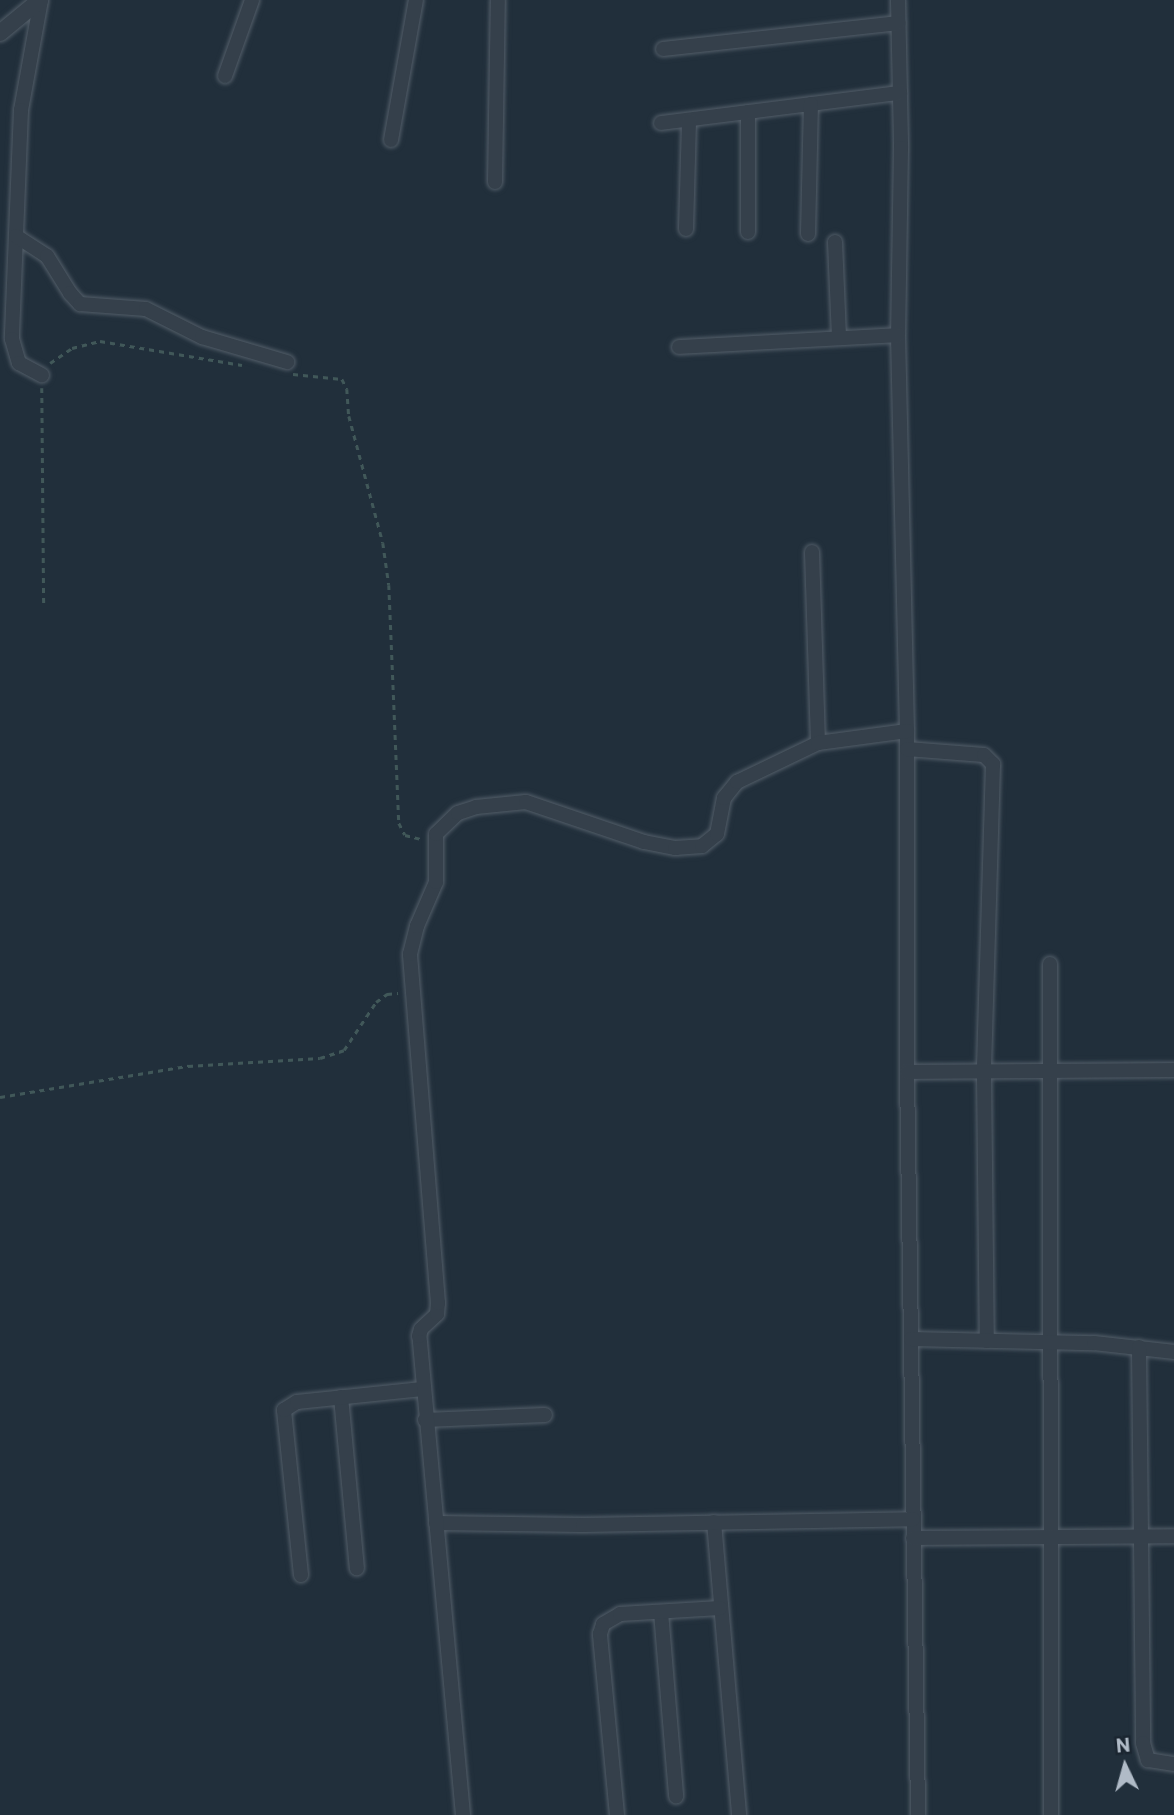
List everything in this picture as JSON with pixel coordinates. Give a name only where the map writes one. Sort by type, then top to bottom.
[{"type":"street","points":[[0,33],[41,0]]},
{"type":"street","points":[[41,0],[21,110],[14,350],[19,363],[42,375]]},
{"type":"street","points":[[225,76],[252,0]]},
{"type":"street","points":[[391,140],[416,0]]},
{"type":"street","points":[[495,182],[498,0]]},
{"type":"street","points":[[898,0],[898,334],[907,731],[907,1072],[918,1815]]},
{"type":"street","points":[[663,49],[899,23]]},
{"type":"street","points":[[661,123],[900,93]]},
{"type":"street","points":[[808,233],[811,104]]},
{"type":"street","points":[[748,112],[748,232]]},
{"type":"street","points":[[686,229],[689,120]]},
{"type":"street","points":[[16,236],[47,256],[80,304],[146,309],[202,337],[284,367]]},
{"type":"street","points":[[835,242],[839,338]]},
{"type":"street","points":[[679,347],[898,334]]},
{"type":"street","points":[[811,551],[818,743]]},
{"type":"street","points":[[463,1815],[419,1336],[421,1329],[437,1314],[438,1303],[411,946],[436,882],[435,842],[441,826],[458,813],[476,807],[526,802],[644,842],[675,848],[702,846],[718,834],[724,798],[737,782],[818,743],[907,731]]},
{"type":"street","points":[[907,749],[984,755],[992,764],[984,1072],[987,1341]]},
{"type":"street","points":[[1050,964],[1051,1815]]},
{"type":"street","points":[[907,1072],[1174,1070]]},
{"type":"street","points":[[911,1339],[1139,1347],[1174,1352]]},
{"type":"street","points":[[1139,1347],[1143,1743],[1148,1760],[1174,1764]]},
{"type":"street","points":[[302,1575],[284,1410],[298,1402],[422,1389]]},
{"type":"street","points":[[341,1397],[357,1568]]},
{"type":"street","points":[[425,1420],[545,1415]]},
{"type":"street","points":[[436,1523],[913,1519]]},
{"type":"street","points":[[714,1522],[739,1815]]},
{"type":"street","points":[[913,1538],[1174,1536]]},
{"type":"street","points":[[617,1815],[600,1634],[610,1618],[720,1608]]},
{"type":"street","points":[[661,1612],[676,1796]]},
{"type":"path","points":[[44,607],[42,375],[50,362],[72,348],[100,341],[253,367]]},
{"type":"path","points":[[284,367],[342,379],[347,389],[349,416],[383,543],[389,585],[399,823],[405,835],[435,842]]},
{"type":"path","points":[[0,1097],[188,1066],[320,1058],[344,1050],[376,1002],[387,994],[413,992]]}]
